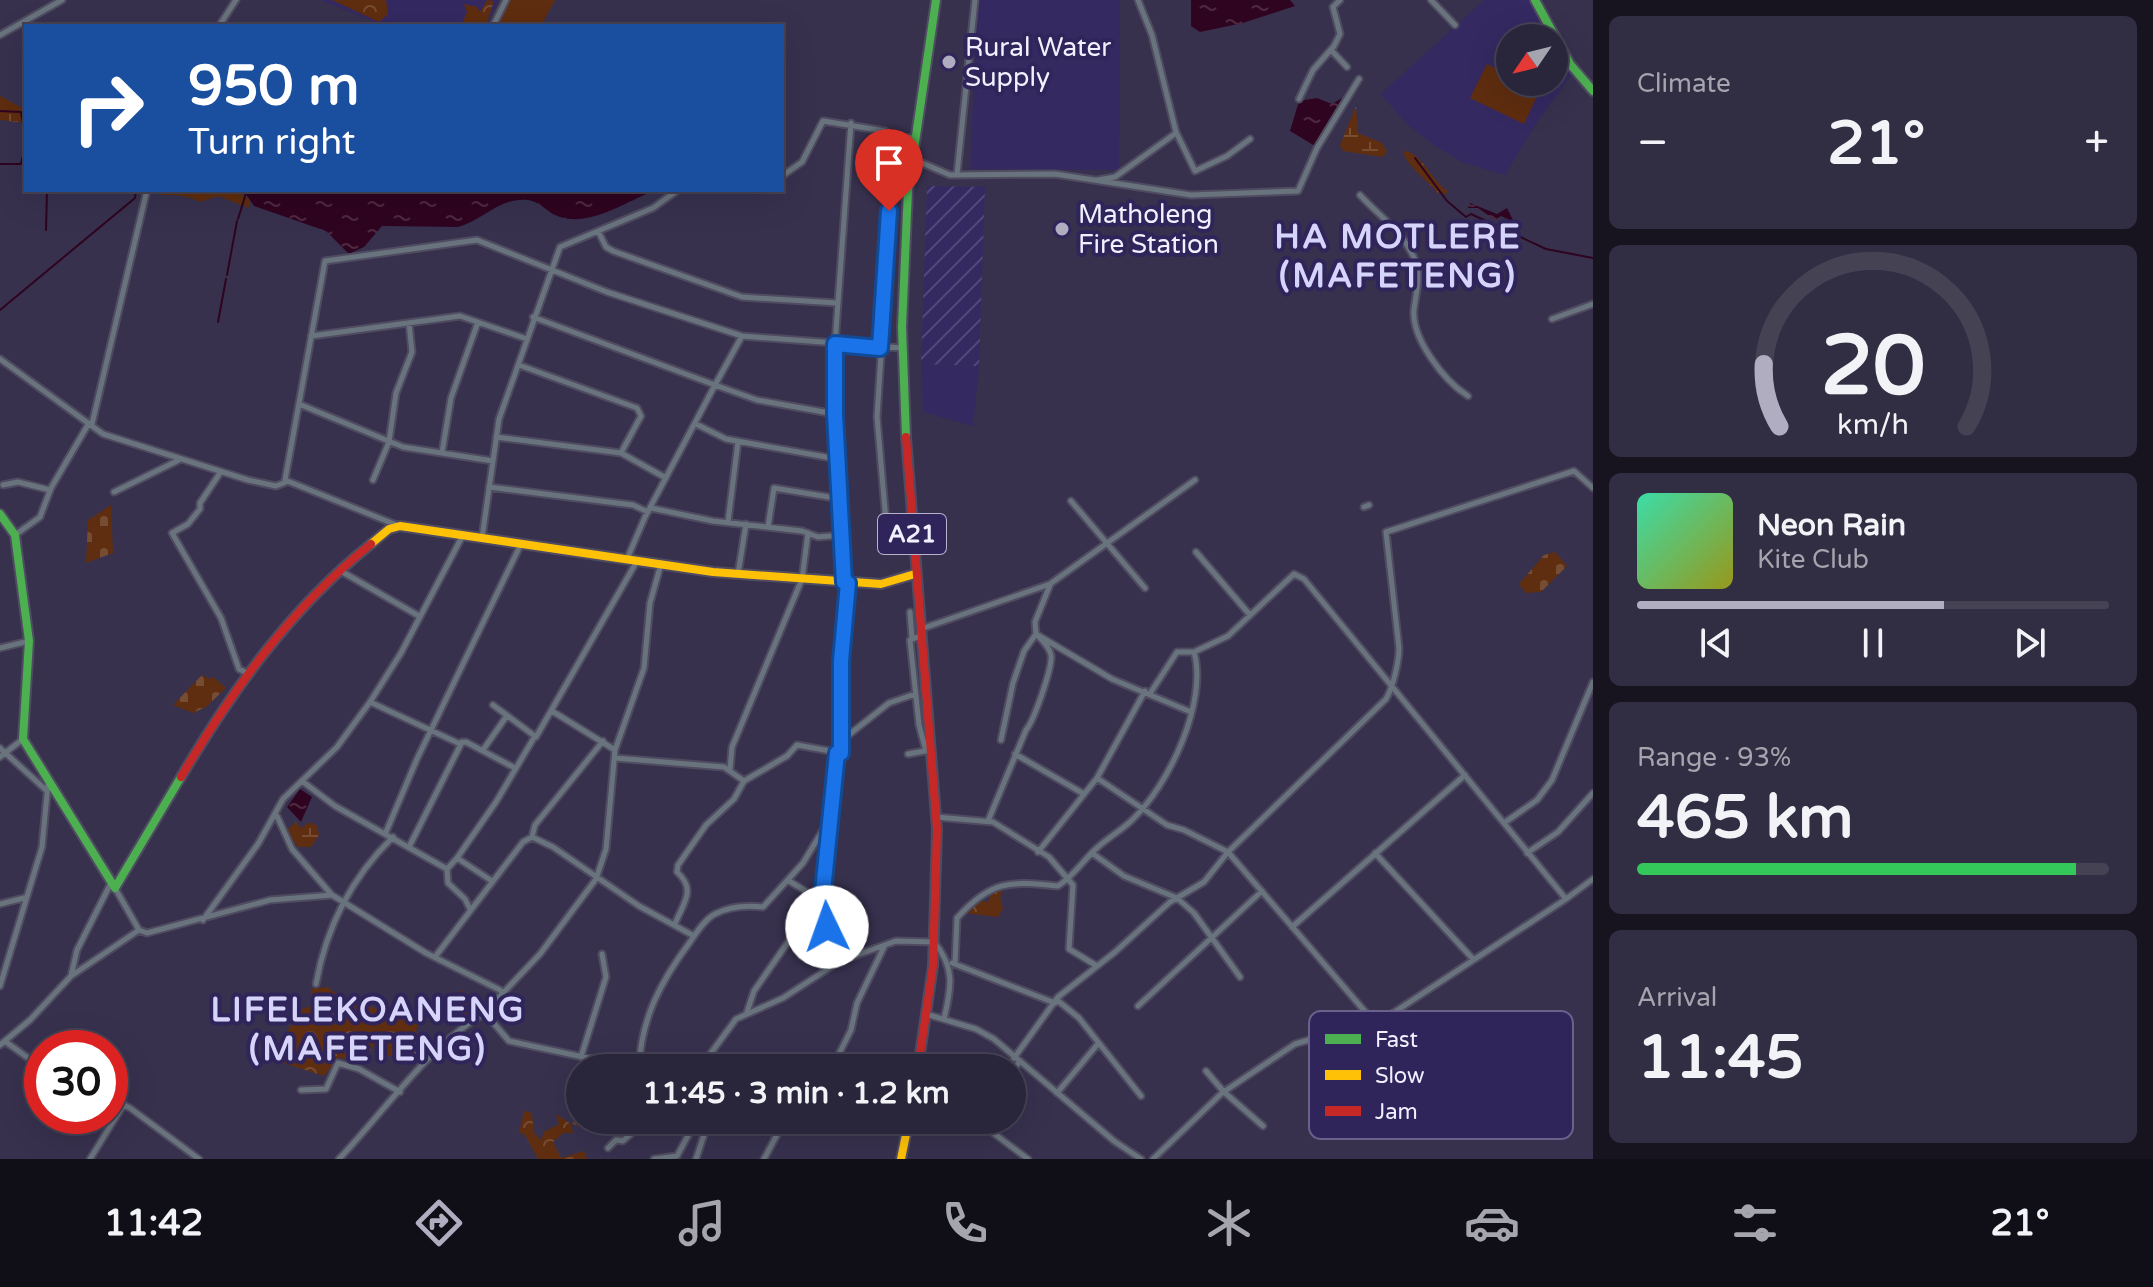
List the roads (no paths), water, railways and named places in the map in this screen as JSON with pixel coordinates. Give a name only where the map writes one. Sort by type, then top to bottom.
[{"type":"street","points":[[0,35],[62,0]]},
{"type":"street","points":[[220,24],[236,0]]},
{"type":"street","points":[[494,24],[506,0]]},
{"type":"street","name":"A21","points":[[920,1054],[934,942],[936,817],[918,635],[902,348],[905,245],[913,159],[936,0]]},
{"type":"street","points":[[957,174],[975,0]]},
{"type":"street","points":[[1138,0],[1152,35],[1176,132],[1195,171],[1227,156],[1250,139]]},
{"type":"street","points":[[1299,99],[1313,70],[1331,50],[1340,34],[1333,7],[1340,0]]},
{"type":"street","points":[[1431,0],[1455,25]]},
{"type":"street","points":[[1535,0],[1570,64],[1593,91]]},
{"type":"street","points":[[1331,50],[1347,67]]},
{"type":"street","points":[[913,159],[957,174],[1055,174],[1191,195],[1298,191],[1317,148],[1359,79]]},
{"type":"street","points":[[784,175],[802,162],[821,122],[851,123],[885,131],[895,139],[916,137]]},
{"type":"street","points":[[675,924],[690,892],[689,884],[677,872],[678,865],[706,825],[734,799],[744,781],[787,756],[797,745],[841,753],[841,661],[846,582],[835,414],[835,344],[851,123]]},
{"type":"street","points":[[1096,181],[1115,177],[1173,139],[1176,132]]},
{"type":"street","points":[[887,533],[877,417],[895,139]]},
{"type":"street","points":[[15,535],[40,517],[50,490],[90,424],[147,192]]},
{"type":"street","points":[[482,538],[496,437],[533,317],[560,247],[653,208],[675,192]]},
{"type":"street","points":[[1360,195],[1405,240],[1418,270],[1414,310],[1419,336],[1450,380],[1468,396]]},
{"type":"street","points":[[598,231],[606,247],[613,251],[742,297],[837,303]]},
{"type":"street","points":[[286,482],[284,471],[325,261],[477,240],[551,270],[742,336],[902,348]]},
{"type":"street","points":[[1552,319],[1593,304]]},
{"type":"street","points":[[311,336],[460,316],[527,339]]},
{"type":"street","points":[[533,317],[757,400],[835,414]]},
{"type":"street","points":[[442,453],[451,398],[478,322]]},
{"type":"street","points":[[373,480],[389,442],[396,393],[412,352],[409,323]]},
{"type":"street","points":[[470,910],[465,899],[448,883],[447,869],[552,711],[632,560],[649,510],[742,336]]},
{"type":"street","points":[[0,359],[103,434],[150,447],[220,473],[276,486],[286,482],[400,526],[738,574],[881,584],[915,574]]},
{"type":"street","points":[[519,365],[637,408],[641,416],[621,453]]},
{"type":"street","points":[[299,404],[389,442],[493,461]]},
{"type":"street","points":[[696,424],[738,442],[838,459]]},
{"type":"street","points":[[496,437],[621,453],[666,478]]},
{"type":"street","points":[[728,522],[738,442]]},
{"type":"street","points":[[114,492],[179,460]]},
{"type":"street","points":[[1021,1054],[1056,1002],[1177,898],[1204,882],[1228,852],[1386,699],[1399,665],[1399,648],[1386,532],[1574,471],[1593,488]]},
{"type":"street","points":[[220,473],[200,503],[200,509],[188,524],[172,533],[221,618],[239,669],[250,674]]},
{"type":"street","points":[[918,635],[1050,584],[1195,480]]},
{"type":"street","points":[[3,485],[18,482],[50,490]]},
{"type":"street","points":[[489,487],[633,505],[818,537],[842,535]]},
{"type":"street","points":[[768,527],[774,488],[841,499]]},
{"type":"street","points":[[1071,501],[1145,588]]},
{"type":"street","points":[[0,514],[15,535],[29,641],[23,739],[47,787],[139,930]]},
{"type":"street","points":[[738,574],[746,524]]},
{"type":"street","points":[[71,976],[77,950],[113,886],[208,727],[250,674],[263,651],[296,611],[339,570],[378,537],[400,526]]},
{"type":"street","points":[[730,769],[732,747],[802,579],[808,533]]},
{"type":"street","points":[[203,920],[277,816],[283,799],[337,747],[370,702],[464,534]]},
{"type":"street","points":[[386,832],[430,731],[522,543]]},
{"type":"street","points":[[1196,552],[1250,615]]},
{"type":"street","points":[[339,1159],[466,1024],[485,1013],[540,954],[596,879],[606,849],[615,750],[644,668],[650,603],[661,564]]},
{"type":"street","points":[[339,570],[419,616]]},
{"type":"street","points":[[1038,852],[1097,778],[1148,692],[1177,652],[1194,652],[1228,636],[1294,574],[1304,579],[1566,899]]},
{"type":"street","points":[[988,821],[1015,754],[1033,721],[1052,664],[1050,650],[1036,634],[1035,622],[1050,584]]},
{"type":"street","points":[[908,754],[928,750],[915,694],[918,635],[910,612]]},
{"type":"street","points":[[1036,634],[1093,669],[1191,712]]},
{"type":"street","points":[[1001,740],[1013,683],[1024,651],[1036,634]]},
{"type":"street","points":[[0,648],[29,641]]},
{"type":"street","points":[[955,963],[957,918],[986,889],[1003,883],[1058,886],[1141,809],[1167,772],[1191,712],[1199,673],[1194,652]]},
{"type":"street","points":[[1504,823],[1537,800],[1552,780],[1593,682]]},
{"type":"street","points":[[841,741],[889,703],[915,694]]},
{"type":"street","points":[[370,702],[430,731],[483,750],[515,768]]},
{"type":"street","points":[[493,705],[535,736]]},
{"type":"street","points":[[552,711],[615,750]]},
{"type":"street","points":[[483,750],[506,717]]},
{"type":"street","points":[[23,739],[2,752],[47,787]]},
{"type":"street","points":[[532,837],[535,825],[603,741]]},
{"type":"street","points":[[409,847],[462,742]]},
{"type":"street","points":[[837,753],[820,900],[831,938],[852,956]]},
{"type":"street","points":[[1015,754],[1084,794]]},
{"type":"street","points":[[615,758],[730,769],[744,781]]},
{"type":"street","points":[[1292,927],[1465,775]]},
{"type":"street","points":[[1097,778],[1167,825],[1228,852],[1365,1011]]},
{"type":"street","points":[[302,781],[335,806],[447,869]]},
{"type":"street","points":[[0,986],[46,829],[47,787]]},
{"type":"street","points":[[1527,853],[1558,832],[1593,793]]},
{"type":"street","points":[[277,816],[292,849],[332,895],[435,957],[503,993]]},
{"type":"street","points":[[936,817],[988,821],[1049,857],[1073,885],[1069,949],[1097,966]]},
{"type":"street","points":[[639,1054],[650,1005],[665,975],[694,936],[716,913],[741,905],[763,907],[789,881],[829,820]]},
{"type":"street","points":[[316,984],[329,933],[344,900],[393,837]]},
{"type":"street","points":[[435,957],[525,840],[532,837],[553,847],[596,879],[694,936]]},
{"type":"street","points":[[1092,853],[1124,876],[1177,898],[1211,935],[1240,977]]},
{"type":"street","points":[[1375,853],[1473,959]]},
{"type":"street","points":[[457,858],[492,881]]},
{"type":"street","points":[[1391,1011],[1593,879]]},
{"type":"street","points":[[789,881],[820,900]]},
{"type":"street","points":[[1138,1006],[1211,935],[1262,891]]},
{"type":"street","points":[[24,1057],[3,1044],[71,976],[139,930],[155,932],[270,900],[332,895]]},
{"type":"street","points":[[0,904],[24,898]]},
{"type":"street","points":[[746,1013],[754,991],[820,900]]},
{"type":"street","points":[[710,1054],[736,1019],[783,998],[852,956],[885,944],[934,942],[948,963],[953,983],[944,1019]]},
{"type":"street","points":[[839,1054],[851,1030],[857,1003],[885,944]]},
{"type":"street","points":[[582,1054],[606,977],[602,954]]},
{"type":"street","points":[[948,963],[1056,1002],[1079,1018],[1097,1045],[1141,1096]]},
{"type":"street","points":[[485,1013],[509,1041],[568,1054]]},
{"type":"street","points":[[926,1014],[985,1034],[1010,1054]]},
{"type":"street","points":[[1153,1159],[1224,1092],[1295,1044],[1309,1040]]},
{"type":"street","points":[[1057,1093],[1097,1045]]},
{"type":"street","points":[[301,1090],[326,1089],[338,1063],[359,1069],[400,1092]]},
{"type":"street","points":[[1026,1067],[1114,1141],[1141,1159]]},
{"type":"street","points":[[1206,1071],[1224,1092],[1263,1126]]},
{"type":"street","points":[[128,1107],[199,1159]]},
{"type":"street","points":[[90,1159],[105,1134]]},
{"type":"street","points":[[608,1148],[616,1140],[623,1141],[631,1134]]},
{"type":"street","points":[[654,1159],[677,1156],[689,1134]]},
{"type":"street","points":[[696,1159],[704,1134]]},
{"type":"street","points":[[764,1159],[777,1134]]},
{"type":"street","points":[[901,1159],[906,1134]]},
{"type":"street","points":[[994,1134],[1028,1159]]},
{"type":"water","points":[[1191,0],[1290,0],[1295,6],[1243,23],[1200,32],[1191,26]]},
{"type":"water","points":[[1317,98],[1332,104],[1342,98],[1315,146],[1290,131],[1299,101]]},
{"type":"water","points":[[244,192],[651,192],[584,219],[560,217],[532,201],[517,200],[458,227],[382,226],[364,247],[349,254],[326,231],[254,206]]},
{"type":"water","points":[[1470,203],[1497,214],[1507,208],[1514,222],[1501,216],[1495,220],[1478,208],[1468,208]]},
{"type":"water","points":[[300,789],[312,797],[301,822],[287,807]]},
{"type":"waterway","points":[[0,111],[21,112],[24,129]]},
{"type":"waterway","points":[[0,164],[21,164],[24,151]]},
{"type":"waterway","points":[[1415,158],[1447,201],[1466,217],[1471,214],[1546,249],[1593,258]]},
{"type":"waterway","points":[[46,230],[47,192]]},
{"type":"waterway","points":[[0,310],[135,198],[136,192]]},
{"type":"waterway","points":[[238,219],[246,192]]},
{"type":"waterway","points":[[227,275],[237,221]]},
{"type":"waterway","points":[[218,322],[226,279]]},
{"type":"place","name":"Rural Water Supply","points":[[949,62]]},
{"type":"place","name":"Matholeng Fire Station","points":[[1062,229]]},
{"type":"district","name":"HA MOTLERE (MAFETENG)","points":[[1398,256]]},
{"type":"district","name":"LIFELEKOANENG (MAFETENG)","points":[[368,1028]]}]
